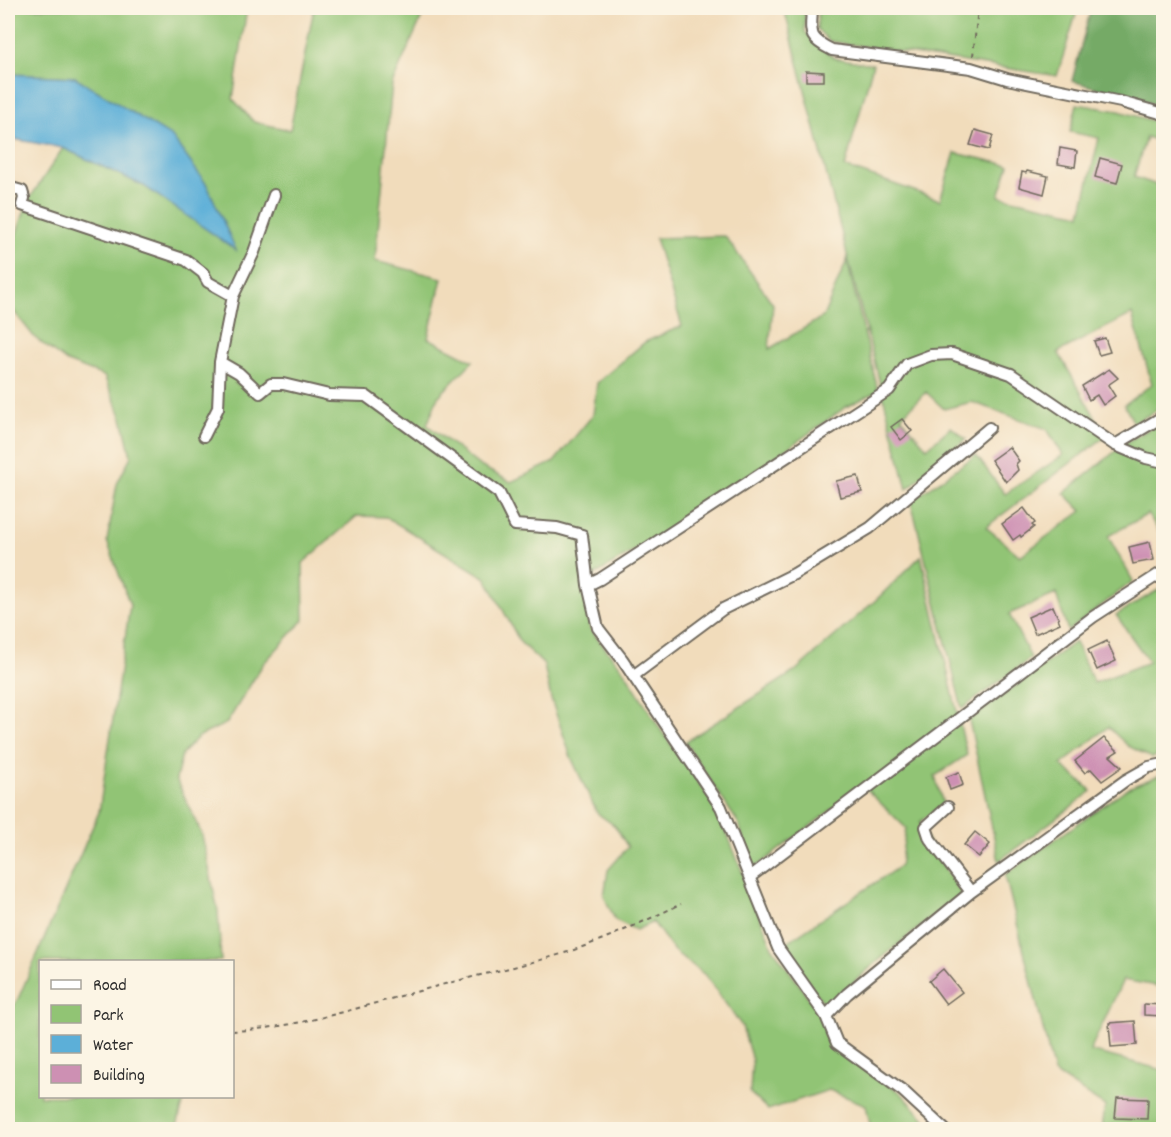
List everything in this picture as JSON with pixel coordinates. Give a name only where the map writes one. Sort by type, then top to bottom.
[{"type":"street","points":[[812,8],[811,32],[817,43],[832,50],[971,68],[1007,79],[1121,102],[1164,114]]},
{"type":"street","points":[[8,187],[22,191],[24,198],[22,205],[186,260],[203,273],[208,282],[233,296]]},
{"type":"street","points":[[204,436],[218,408],[220,362],[233,296],[254,252],[274,195]]},
{"type":"street","points":[[588,585],[889,390],[907,364],[931,355],[952,354],[1011,374],[1115,445],[1146,458],[1164,462]]},
{"type":"street","points":[[220,362],[239,373],[260,393],[271,384],[284,384],[329,395],[366,396],[499,493],[515,525],[557,528],[582,535],[588,585],[598,628],[721,807],[778,948],[826,1016],[837,1043],[903,1091],[945,1130]]},
{"type":"street","points":[[1115,445],[1164,416]]},
{"type":"street","points":[[633,676],[723,609],[794,574],[870,528],[989,428]]},
{"type":"street","points":[[750,877],[1093,616],[1164,571]]},
{"type":"street","points":[[826,1016],[847,994],[971,892],[1126,780],[1149,767],[1164,764]]},
{"type":"street","points":[[948,807],[926,826],[930,838],[971,892]]},
{"type":"path","points":[[971,68],[978,8]]},
{"type":"path","points":[[234,1031],[267,1029],[327,1018],[417,991],[569,951],[634,926],[681,904]]},
{"type":"green space","points":[[8,8],[247,8],[233,99],[254,122],[290,130],[314,8],[426,8],[392,84],[375,261],[442,278],[428,338],[473,361],[438,397],[427,425],[480,466],[511,482],[554,462],[593,415],[597,383],[645,342],[682,326],[655,238],[725,236],[773,304],[769,349],[823,317],[847,260],[878,391],[846,407],[704,508],[593,576],[583,586],[590,629],[627,675],[662,732],[717,808],[772,947],[821,1015],[833,1044],[901,1093],[934,1129],[871,1129],[866,1105],[829,1090],[768,1110],[750,1093],[752,1060],[742,1026],[705,975],[674,951],[653,922],[636,930],[615,920],[604,896],[608,870],[628,847],[615,826],[597,813],[571,757],[551,699],[544,665],[520,642],[486,578],[386,517],[357,516],[303,563],[304,620],[263,664],[227,723],[198,737],[182,754],[176,779],[202,835],[218,911],[221,960],[39,960],[39,1098],[185,1098],[176,1129],[8,1129],[8,1014],[18,999],[99,812],[130,605],[107,541],[117,484],[131,456],[122,418],[104,376],[67,362],[35,338],[8,304],[8,258],[28,201],[63,148],[144,186],[235,248],[75,77],[8,74]]},
{"type":"green space","points":[[784,8],[805,8],[805,32],[834,58],[873,64],[845,167],[940,200],[955,153],[1009,165],[999,196],[1081,214],[1099,138],[1070,132],[1077,104],[1119,111],[1163,124],[1163,142],[1146,137],[1134,177],[1163,187],[1163,407],[1134,423],[1124,405],[1152,384],[1132,314],[1058,352],[1106,436],[986,527],[1020,556],[1082,511],[1064,493],[1128,441],[1163,421],[1163,538],[1148,514],[1108,536],[1133,581],[1068,631],[1056,594],[1009,614],[1031,658],[962,709],[911,501],[976,455],[1005,494],[1063,455],[1047,429],[972,402],[944,409],[926,392],[901,417],[927,448],[951,427],[966,439],[907,489]]},
{"type":"green space","points":[[818,8],[1078,8],[1057,76],[829,41],[817,29]]},
{"type":"green space","points":[[1091,8],[1163,8],[1163,107],[1072,81]]},
{"type":"green space","points":[[921,556],[967,755],[935,776],[943,804],[920,822],[929,844],[962,895],[876,963],[827,1008],[783,945],[900,866],[906,828],[863,786],[752,870],[739,824],[685,742],[794,672],[877,599]]},
{"type":"green space","points":[[1163,587],[1163,753],[1152,758],[1128,746],[1108,727],[1061,765],[1092,791],[999,861],[969,720],[1075,642],[1094,683],[1149,662],[1116,615]]},
{"type":"green space","points":[[1163,774],[1163,987],[1123,980],[1090,1051],[1163,1070],[1163,1129],[1102,1129],[1105,1106],[1054,1073],[1005,875],[1128,788]]},
{"type":"water","points":[[8,74],[75,77],[172,137],[207,185],[236,250],[144,186],[63,148],[8,138]]},
{"type":"building","points":[[806,71],[824,72],[824,81],[806,81]]},
{"type":"building","points":[[975,130],[993,135],[989,150],[970,145]]},
{"type":"building","points":[[1060,148],[1077,151],[1075,167],[1058,164]]},
{"type":"building","points":[[1100,158],[1122,164],[1117,183],[1095,177]]},
{"type":"building","points":[[1022,172],[1048,176],[1044,194],[1019,187]]},
{"type":"building","points":[[1105,338],[1110,352],[1099,355],[1094,341]]},
{"type":"building","points":[[1109,369],[1118,378],[1108,385],[1115,396],[1103,405],[1097,395],[1089,400],[1082,386]]},
{"type":"building","points":[[902,419],[912,431],[901,440],[891,427]]},
{"type":"building","points":[[1009,447],[1019,461],[1016,464],[1018,470],[1006,482],[991,460]]},
{"type":"building","points":[[858,476],[862,492],[840,497],[836,481]]},
{"type":"building","points":[[1024,508],[1035,523],[1032,525],[1034,527],[1013,540],[1002,524]]},
{"type":"building","points":[[1150,542],[1154,560],[1133,564],[1129,547]]},
{"type":"building","points":[[1053,606],[1060,623],[1035,634],[1028,617]]},
{"type":"building","points":[[1107,641],[1116,661],[1097,670],[1088,650]]},
{"type":"building","points":[[1104,738],[1118,751],[1110,756],[1122,767],[1102,781],[1091,769],[1085,773],[1075,761]]},
{"type":"building","points":[[959,772],[963,785],[950,790],[946,777]]},
{"type":"building","points":[[975,832],[990,844],[979,857],[964,845]]},
{"type":"building","points":[[943,969],[962,992],[946,1004],[929,981]]},
{"type":"building","points":[[1144,1004],[1163,1005],[1163,1016],[1144,1015]]},
{"type":"building","points":[[1135,1021],[1137,1045],[1111,1047],[1109,1023]]},
{"type":"building","points":[[1117,1098],[1148,1099],[1147,1119],[1115,1118]]}]
